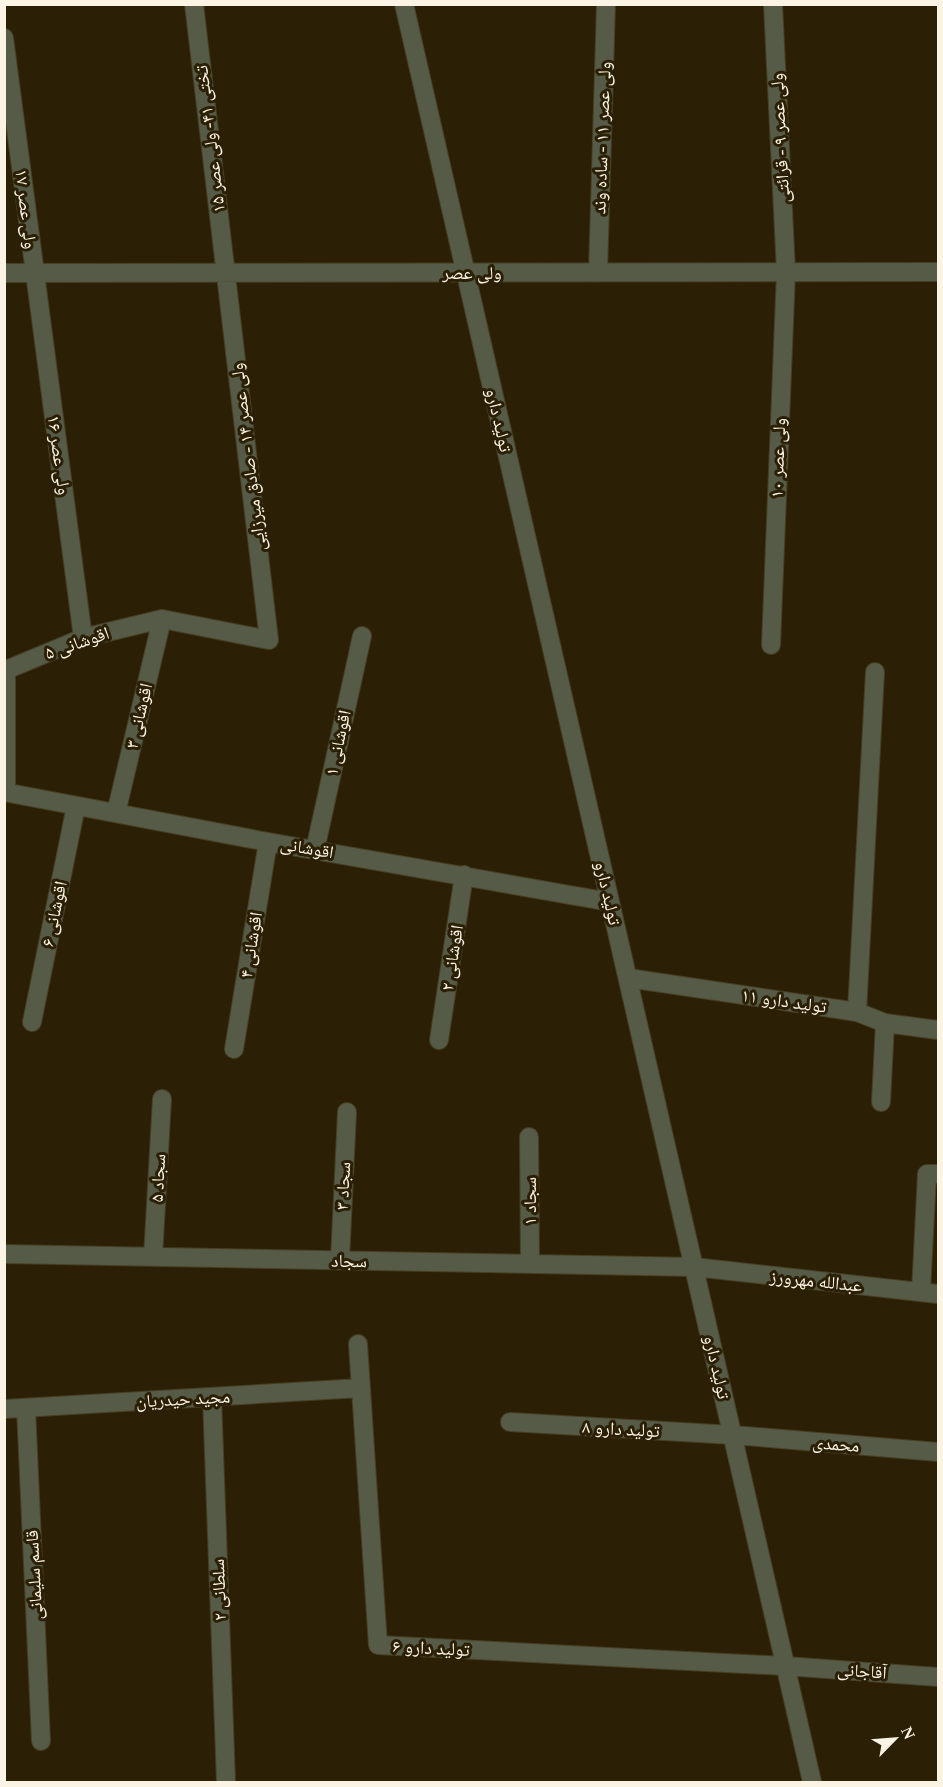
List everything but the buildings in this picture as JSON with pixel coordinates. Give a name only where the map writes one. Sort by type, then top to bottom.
[{"type":"street","name":"تختی ۴۱- ولی عصر ۱۵","points":[[194,4],[226,273]]},
{"type":"street","name":"تولید دارو","points":[[404,4],[812,1782]]},
{"type":"street","name":"ولی عصر ۱۱ - ساده وند","points":[[598,272],[606,4]]},
{"type":"street","name":"ولی عصر ۹ - قرائتی","points":[[773,4],[786,272]]},
{"type":"street","name":"ولی عصر ۱۷","points":[[4,38],[34,273]]},
{"type":"street","name":"ولی عصر ۱۰","points":[[771,645],[786,272]]},
{"type":"street","name":"ولی عصر","points":[[4,273],[939,272]]},
{"type":"street","name":"ولی عصر ۱۶","points":[[34,273],[83,638]]},
{"type":"street","name":"ولی عصر ۱۴ - صادق میرزایی","points":[[226,273],[269,640]]},
{"type":"street","name":"اقوشانی ۵","points":[[5,792],[6,670],[83,638],[162,618],[269,640]]},
{"type":"street","name":"اقوشانی ۳","points":[[116,813],[162,618]]},
{"type":"street","name":"اقوشانی ۱","points":[[315,850],[362,636]]},
{"type":"street","points":[[856,1012],[875,672]]},
{"type":"street","name":"اقوشانی","points":[[5,792],[268,842],[610,902]]},
{"type":"street","name":"اقوشانی ۶","points":[[32,1022],[76,806]]},
{"type":"street","name":"اقوشانی ۴","points":[[234,1049],[268,842]]},
{"type":"street","name":"اقوشانی ۲","points":[[439,1040],[464,875]]},
{"type":"street","name":"تولید دارو ۱۱","points":[[628,978],[856,1012],[885,1023],[939,1030]]},
{"type":"street","points":[[881,1102],[885,1023]]},
{"type":"street","name":"سجاد ۵","points":[[153,1257],[162,1099]]},
{"type":"street","name":"سجاد ۳","points":[[340,1260],[347,1112]]},
{"type":"street","name":"سجاد ۱","points":[[530,1137],[530,1264]]},
{"type":"street","points":[[930,1293],[927,1174],[939,1174]]},
{"type":"street","name":"سجاد","points":[[4,1254],[694,1267]]},
{"type":"street","name":"عبدالله مهرورز","points":[[694,1267],[930,1293]]},
{"type":"street","name":"تولید دارو ۶","points":[[358,1344],[378,1645],[785,1666]]},
{"type":"street","name":"مجید حیدریان","points":[[4,1410],[361,1388]]},
{"type":"street","name":"۲ سلطانی","points":[[212,1397],[226,1782]]},
{"type":"street","name":"قاسم سلیمانی","points":[[26,1408],[41,1742]]},
{"type":"street","name":"تولید دارو ۸","points":[[510,1422],[733,1436]]},
{"type":"street","name":"محمدی","points":[[733,1436],[939,1452]]},
{"type":"street","name":"آقاجانی","points":[[785,1666],[939,1677]]}]
